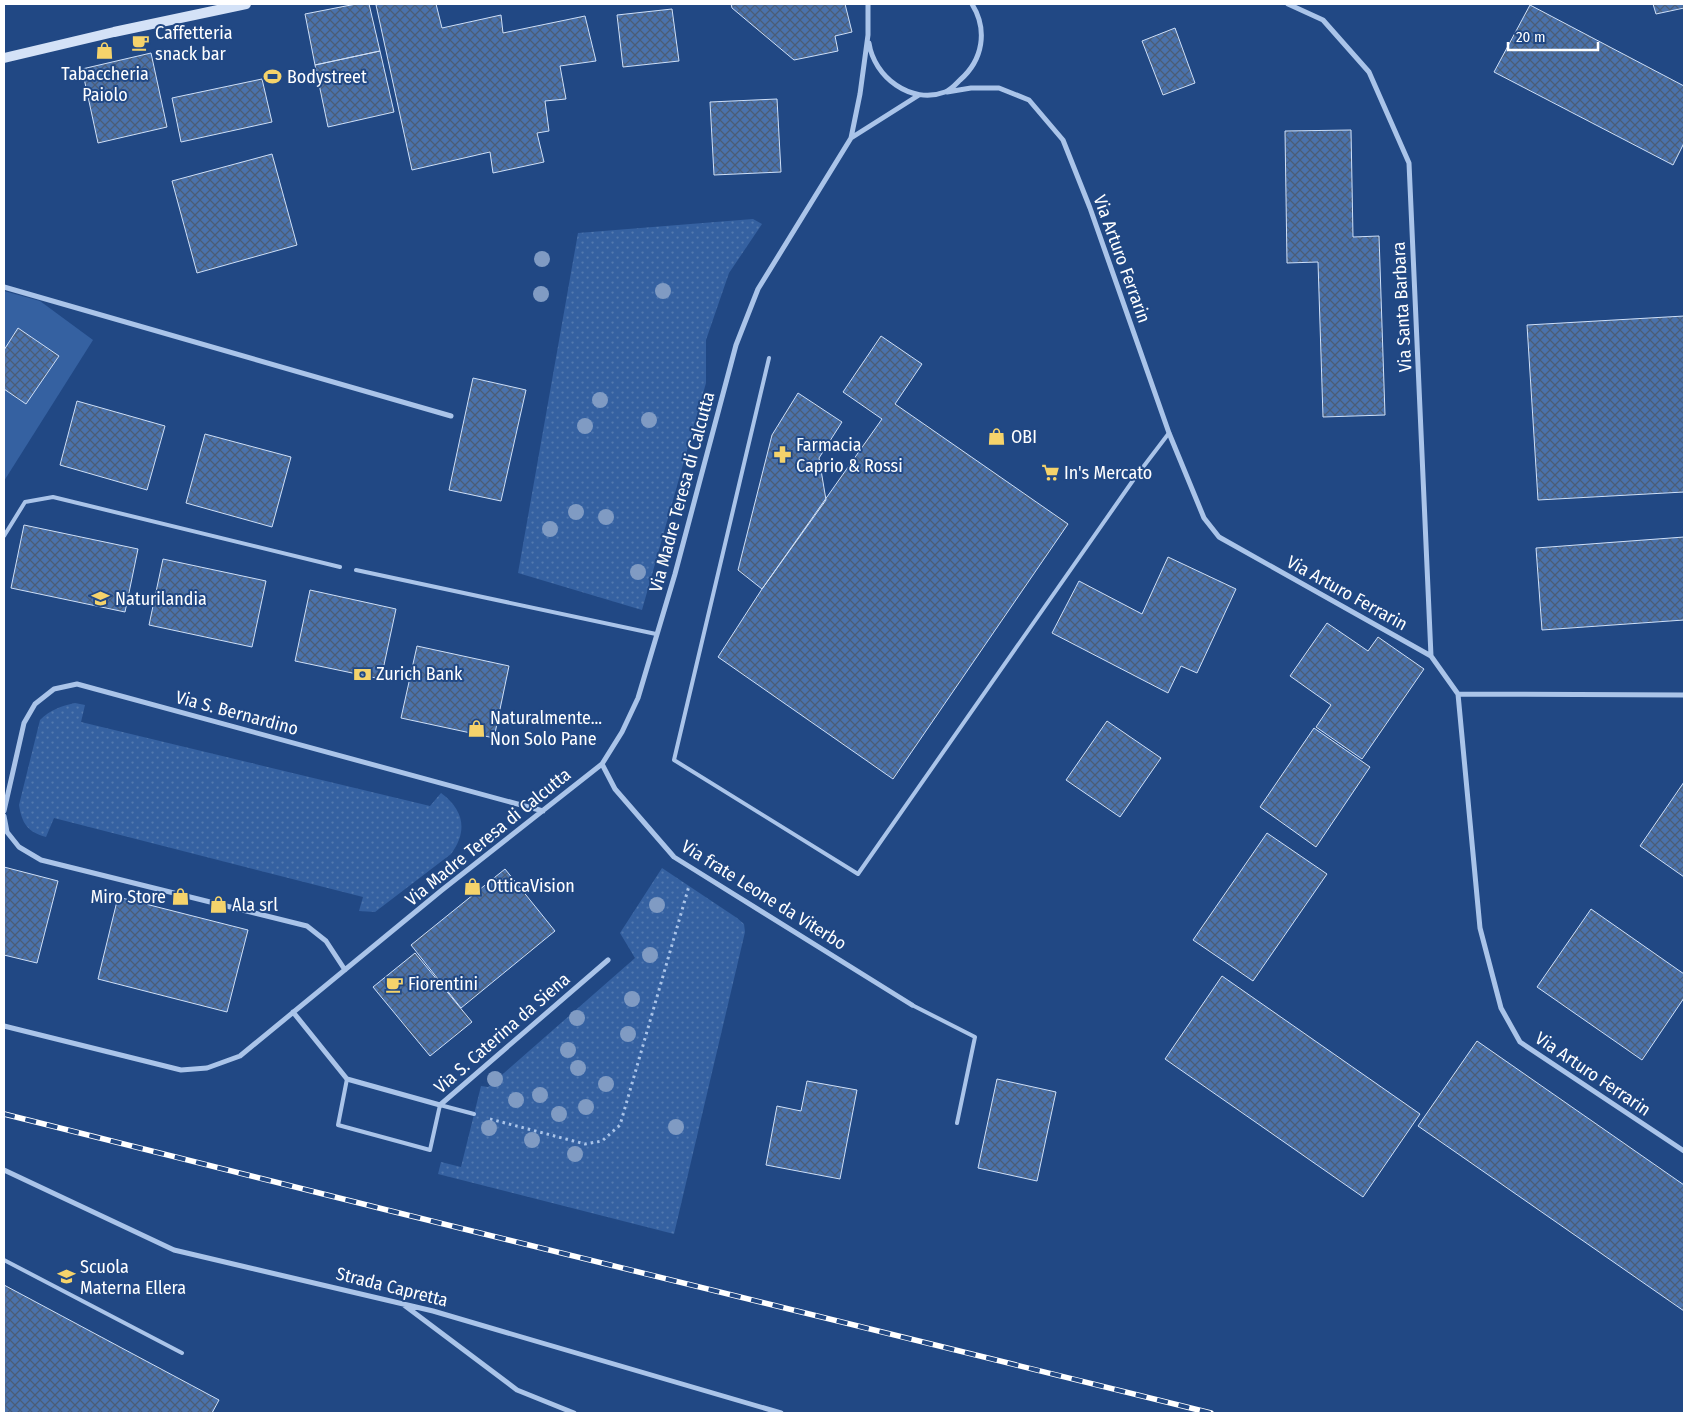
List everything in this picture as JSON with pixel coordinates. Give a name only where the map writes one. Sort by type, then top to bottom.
[{"type":"main road","points":[[4,58],[246,4]]},
{"type":"street","points":[[868,4],[870,52],[877,67],[889,80],[903,90],[919,95]]},
{"type":"street","points":[[947,92],[974,65],[980,50],[982,34],[980,18],[972,4]]},
{"type":"street","name":"Via Santa Barbara","points":[[1288,4],[1322,20],[1369,72],[1409,163],[1431,656]]},
{"type":"street","points":[[851,138],[860,94],[868,35]]},
{"type":"street","name":"Via Arturo Ferrarin","points":[[919,95],[934,95],[971,88],[999,88],[1029,100],[1063,140],[1090,208],[1169,433],[1204,518],[1219,537],[1431,656],[1458,694],[1480,928],[1502,1008],[1520,1042],[1684,1151]]},
{"type":"street","points":[[851,138],[919,95]]},
{"type":"street","name":"Via Madre Teresa di Calcutta","points":[[4,1026],[181,1070],[208,1068],[240,1056],[602,764],[622,732],[638,698],[677,564],[736,346],[758,289],[851,138]]},
{"type":"street","points":[[4,287],[451,416]]},
{"type":"street","name":"Via S. Bernardino","points":[[4,811],[24,723],[36,704],[54,689],[77,684],[543,811]]},
{"type":"street","points":[[1458,694],[1684,695]]},
{"type":"street","name":"Via frate Leone da Viterbo","points":[[602,764],[615,789],[674,857],[912,1005]]},
{"type":"street","points":[[4,816],[7,832],[20,847],[41,860],[307,926],[326,941],[345,970]]},
{"type":"street","name":"Via S. Caterina da Siena","points":[[347,1079],[440,1105],[608,960]]},
{"type":"street","points":[[294,1012],[347,1079]]},
{"type":"street","name":"Strada Capretta","points":[[4,1170],[174,1250],[433,1311],[781,1413]]},
{"type":"street","points":[[402,1304],[517,1390],[574,1413]]},
{"type":"lane","points":[[769,358],[674,760],[858,874],[1134,479],[1169,433]]},
{"type":"lane","points":[[4,536],[25,502],[53,497],[340,567]]},
{"type":"lane","points":[[356,570],[656,634]]},
{"type":"lane","points":[[912,1005],[975,1037],[956,1124]]},
{"type":"lane","points":[[347,1079],[338,1125],[430,1150],[440,1105],[474,1114]]},
{"type":"lane","points":[[4,1260],[182,1353]]},
{"type":"path","points":[[474,1114],[585,1144],[602,1141],[620,1125],[694,869]]},
{"type":"shaded area","points":[[753,219],[762,224],[729,273],[706,340],[706,383],[642,610],[518,573],[578,233]]},
{"type":"shaded area","points":[[4,291],[40,301],[93,340],[4,481]]},
{"type":"shaded area","points":[[75,703],[85,705],[81,722],[430,806],[441,793],[455,806],[459,814],[461,821],[460,837],[451,854],[375,912],[359,911],[363,897],[54,818],[46,837],[40,835],[30,830],[24,822],[19,805],[40,720],[56,709]]},
{"type":"shaded area","points":[[662,868],[737,918],[744,924],[745,932],[674,1234],[438,1174],[441,1162],[461,1167],[481,1086],[488,1087],[635,958],[620,933]]},
{"type":"building","points":[[356,4],[369,4],[380,51],[315,65],[305,14]]},
{"type":"building","points":[[436,4],[442,28],[501,15],[503,33],[585,16],[596,61],[560,66],[566,99],[545,101],[549,131],[537,133],[544,162],[493,173],[490,152],[412,170],[376,5]]},
{"type":"building","points":[[731,4],[845,4],[852,32],[835,36],[838,51],[794,60],[732,8]]},
{"type":"building","points":[[1653,4],[1684,4],[1684,8],[1656,14]]},
{"type":"building","points":[[1530,5],[1684,86],[1684,143],[1673,165],[1494,72]]},
{"type":"building","points":[[672,9],[679,61],[623,67],[617,15]]},
{"type":"building","points":[[1175,28],[1195,83],[1163,95],[1142,41]]},
{"type":"building","points":[[380,51],[394,112],[328,127],[315,65]]},
{"type":"building","points":[[151,53],[167,127],[98,143],[82,69]]},
{"type":"building","points":[[262,79],[272,122],[181,142],[172,98]]},
{"type":"building","points":[[777,99],[781,172],[714,175],[710,102]]},
{"type":"building","points":[[1351,130],[1353,237],[1379,236],[1385,415],[1323,417],[1318,262],[1287,263],[1285,131]]},
{"type":"building","points":[[272,154],[297,245],[197,273],[172,181]]},
{"type":"building","points":[[1684,316],[1684,492],[1538,500],[1527,325]]},
{"type":"building","points":[[18,328],[59,356],[26,404],[4,389],[4,350]]},
{"type":"building","points":[[881,336],[922,364],[895,404],[1068,524],[893,779],[718,657],[762,589],[882,419],[843,392]]},
{"type":"building","points":[[473,378],[526,390],[501,501],[449,490]]},
{"type":"building","points":[[798,393],[842,422],[819,458],[826,500],[762,589],[738,570],[772,435]]},
{"type":"building","points":[[77,401],[165,426],[147,490],[60,465]]},
{"type":"building","points":[[205,434],[291,457],[272,527],[186,503]]},
{"type":"building","points":[[24,525],[138,549],[125,612],[11,588]]},
{"type":"building","points":[[1684,537],[1684,620],[1542,630],[1536,548]]},
{"type":"building","points":[[1168,557],[1236,589],[1197,673],[1181,666],[1168,693],[1052,633],[1079,581],[1142,614]]},
{"type":"building","points":[[163,559],[266,581],[252,647],[149,625]]},
{"type":"building","points":[[310,590],[396,609],[381,679],[295,661]]},
{"type":"building","points":[[1327,623],[1368,651],[1378,637],[1424,669],[1362,759],[1316,727],[1331,705],[1290,676]]},
{"type":"building","points":[[417,646],[509,666],[494,738],[401,718]]},
{"type":"building","points":[[1107,721],[1161,758],[1120,817],[1066,780]]},
{"type":"building","points":[[1314,728],[1370,767],[1316,847],[1260,807]]},
{"type":"building","points":[[1684,782],[1684,877],[1640,846]]},
{"type":"building","points":[[1267,833],[1327,874],[1253,981],[1193,940]]},
{"type":"building","points":[[4,867],[58,881],[37,963],[4,955]]},
{"type":"building","points":[[505,869],[555,931],[461,1008],[411,945]]},
{"type":"building","points":[[118,897],[248,930],[227,1012],[98,979]]},
{"type":"building","points":[[1591,909],[1684,974],[1684,998],[1642,1060],[1537,987]]},
{"type":"building","points":[[415,953],[472,1022],[430,1056],[373,987]]},
{"type":"building","points":[[1222,976],[1420,1114],[1363,1197],[1165,1059]]},
{"type":"building","points":[[1477,1041],[1684,1185],[1684,1311],[1418,1126]]},
{"type":"building","points":[[997,1079],[1056,1092],[1037,1181],[978,1168]]},
{"type":"building","points":[[807,1081],[857,1090],[840,1179],[766,1165],[777,1106],[801,1111]]},
{"type":"building","points":[[4,1285],[219,1400],[212,1413],[4,1413]]},
{"type":"railway","points":[[4,1114],[1211,1413]]},
{"type":"place","name":"Caffetteria snack bar","points":[[141,43]]},
{"type":"place","name":"Tabaccheria Paiolo","points":[[105,51]]},
{"type":"place","name":"Bodystreet","points":[[273,77]]},
{"type":"place","name":"OBI","points":[[997,437]]},
{"type":"place","name":"Farmacia Caprio & Rossi","points":[[782,455]]},
{"type":"place","name":"In's Mercato","points":[[1050,473]]},
{"type":"place","name":"Naturilandia","points":[[101,599]]},
{"type":"place","name":"Zurich Bank","points":[[362,674]]},
{"type":"place","name":"Naturalmente... Non Solo Pane","points":[[476,728]]},
{"type":"place","name":"OtticaVision","points":[[472,886]]},
{"type":"place","name":"Miro Store","points":[[180,897]]},
{"type":"place","name":"Ala srl","points":[[218,905]]},
{"type":"place","name":"Fiorentini","points":[[394,984]]},
{"type":"place","name":"Scuola Materna Ellera","points":[[66,1277]]}]
